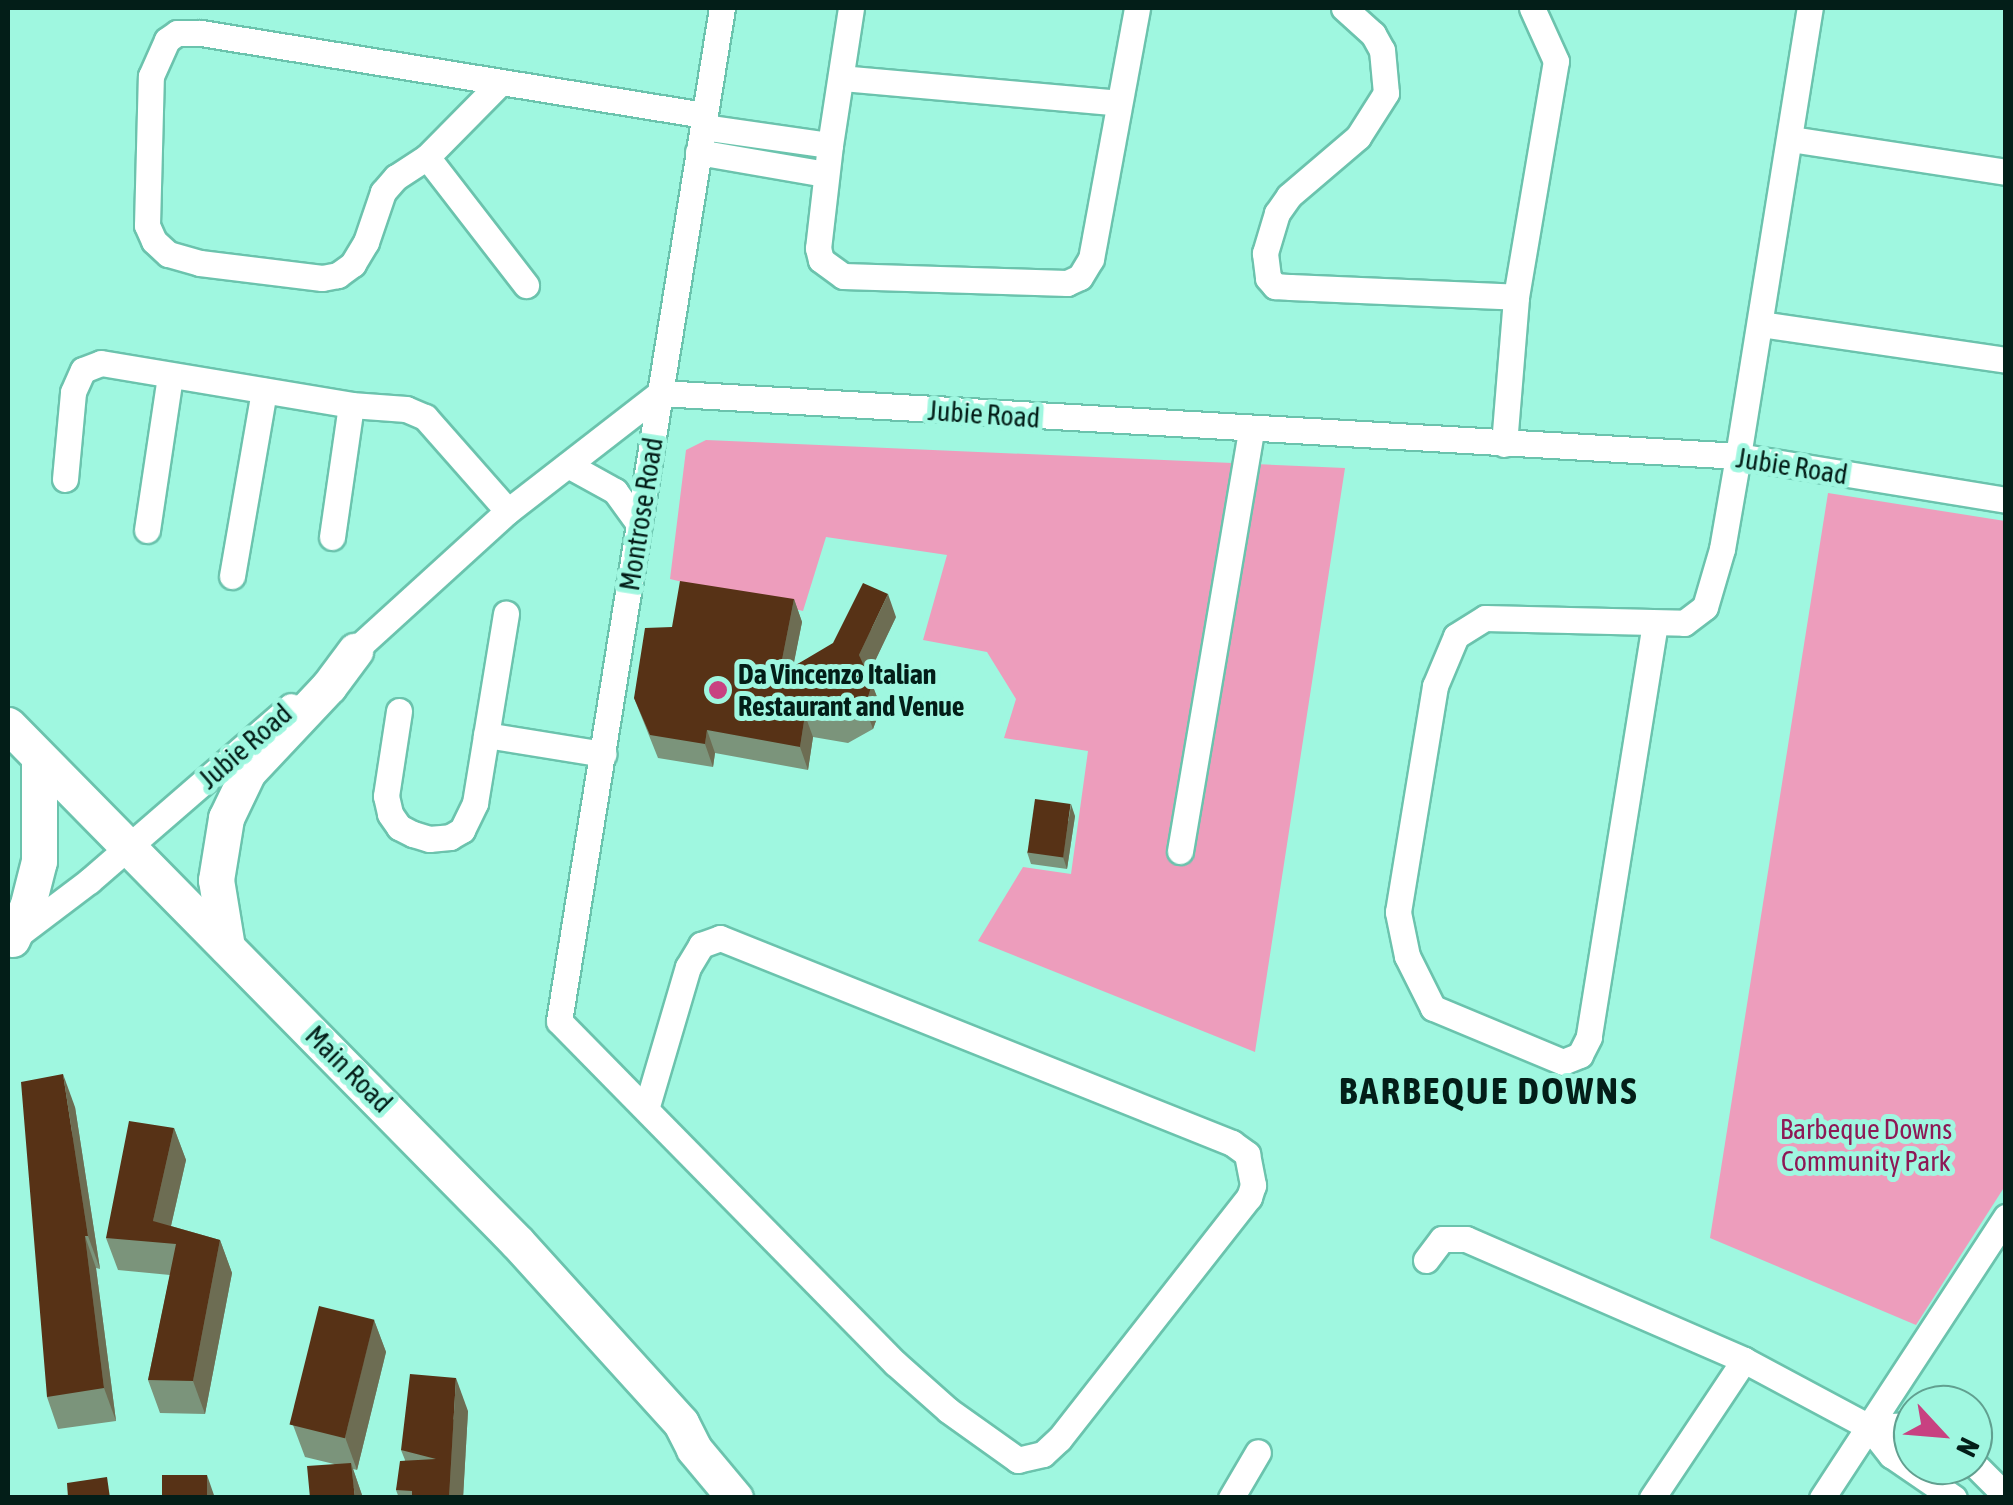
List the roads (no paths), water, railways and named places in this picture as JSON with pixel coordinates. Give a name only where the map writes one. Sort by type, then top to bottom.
[{"type":"street","name":"Montrose Road","points":[[647,1106],[559,1021],[722,8]]},
{"type":"street","points":[[851,8],[826,174],[818,248],[822,260],[835,273],[1068,283],[1080,277],[1090,259],[1136,8]]},
{"type":"street","points":[[1344,8],[1382,50],[1386,93],[1358,137],[1288,196],[1277,213],[1265,254],[1268,278],[1275,286],[1516,298]]},
{"type":"street","points":[[1504,444],[1516,298],[1556,61],[1532,8]]},
{"type":"street","points":[[1656,623],[1588,1038],[1580,1054],[1563,1062],[1433,1008],[1407,956],[1398,912],[1435,686],[1456,636],[1485,618],[1684,623],[1705,607],[1722,549],[1810,8]]},
{"type":"street","points":[[499,84],[427,157],[396,177],[383,192],[366,242],[353,264],[338,275],[322,278],[181,258],[159,248],[147,225],[151,76],[168,40],[178,34],[201,33],[499,84],[702,131],[826,174]]},
{"type":"street","points":[[841,78],[1120,104]]},
{"type":"street","points":[[702,131],[830,145]]},
{"type":"street","points":[[1791,138],[2006,172]]},
{"type":"street","points":[[427,157],[526,285]]},
{"type":"street","points":[[1760,324],[2006,360]]},
{"type":"street","points":[[65,479],[72,392],[83,370],[101,362],[264,392],[406,410],[425,417],[508,510]]},
{"type":"street","points":[[147,530],[170,377]]},
{"type":"street","points":[[232,576],[264,392]]},
{"type":"street","name":"Jubie Road","points":[[10,941],[126,848],[354,651],[508,510],[660,393],[1738,456],[2006,500]]},
{"type":"street","points":[[332,537],[351,405]]},
{"type":"street","points":[[1180,850],[1251,430]]},
{"type":"street","points":[[568,465],[615,491],[640,524]]},
{"type":"street","points":[[399,710],[386,796],[399,827],[429,839],[450,837],[470,819],[506,614]]},
{"type":"street","points":[[227,947],[216,880],[226,818],[248,772],[329,686],[354,651]]},
{"type":"street","name":"Main Road","points":[[8,724],[39,761],[464,1186],[681,1423],[694,1449],[735,1498]]},
{"type":"street","points":[[486,735],[603,754]]},
{"type":"street","points":[[10,941],[28,904],[39,860],[39,761]]},
{"type":"street","points":[[720,938],[1232,1143],[1247,1154],[1253,1185],[1249,1197],[1059,1439],[1043,1454],[1018,1460],[948,1410],[895,1363],[647,1106],[688,967],[702,946],[720,938]]},
{"type":"street","points":[[1822,1498],[2006,1217]]},
{"type":"street","points":[[1426,1260],[1442,1239],[1466,1239],[1744,1360],[1869,1427],[1891,1455],[1954,1498]]},
{"type":"street","points":[[1652,1498],[1744,1360]]},
{"type":"street","name":"Main Road","points":[[681,1423],[707,1436],[762,1498]]},
{"type":"street","points":[[1869,1427],[1893,1426]]},
{"type":"street","points":[[1230,1498],[1258,1452]]},
{"type":"place","name":"Da Vincenzo Italian Restaurant and Venue","points":[[718,690]]},
{"type":"district","name":"BARBEQUE DOWNS","points":[[1489,1091]]},
{"type":"park label","name":"Barbeque Downs Community Park","points":[[1866,1145]]}]
